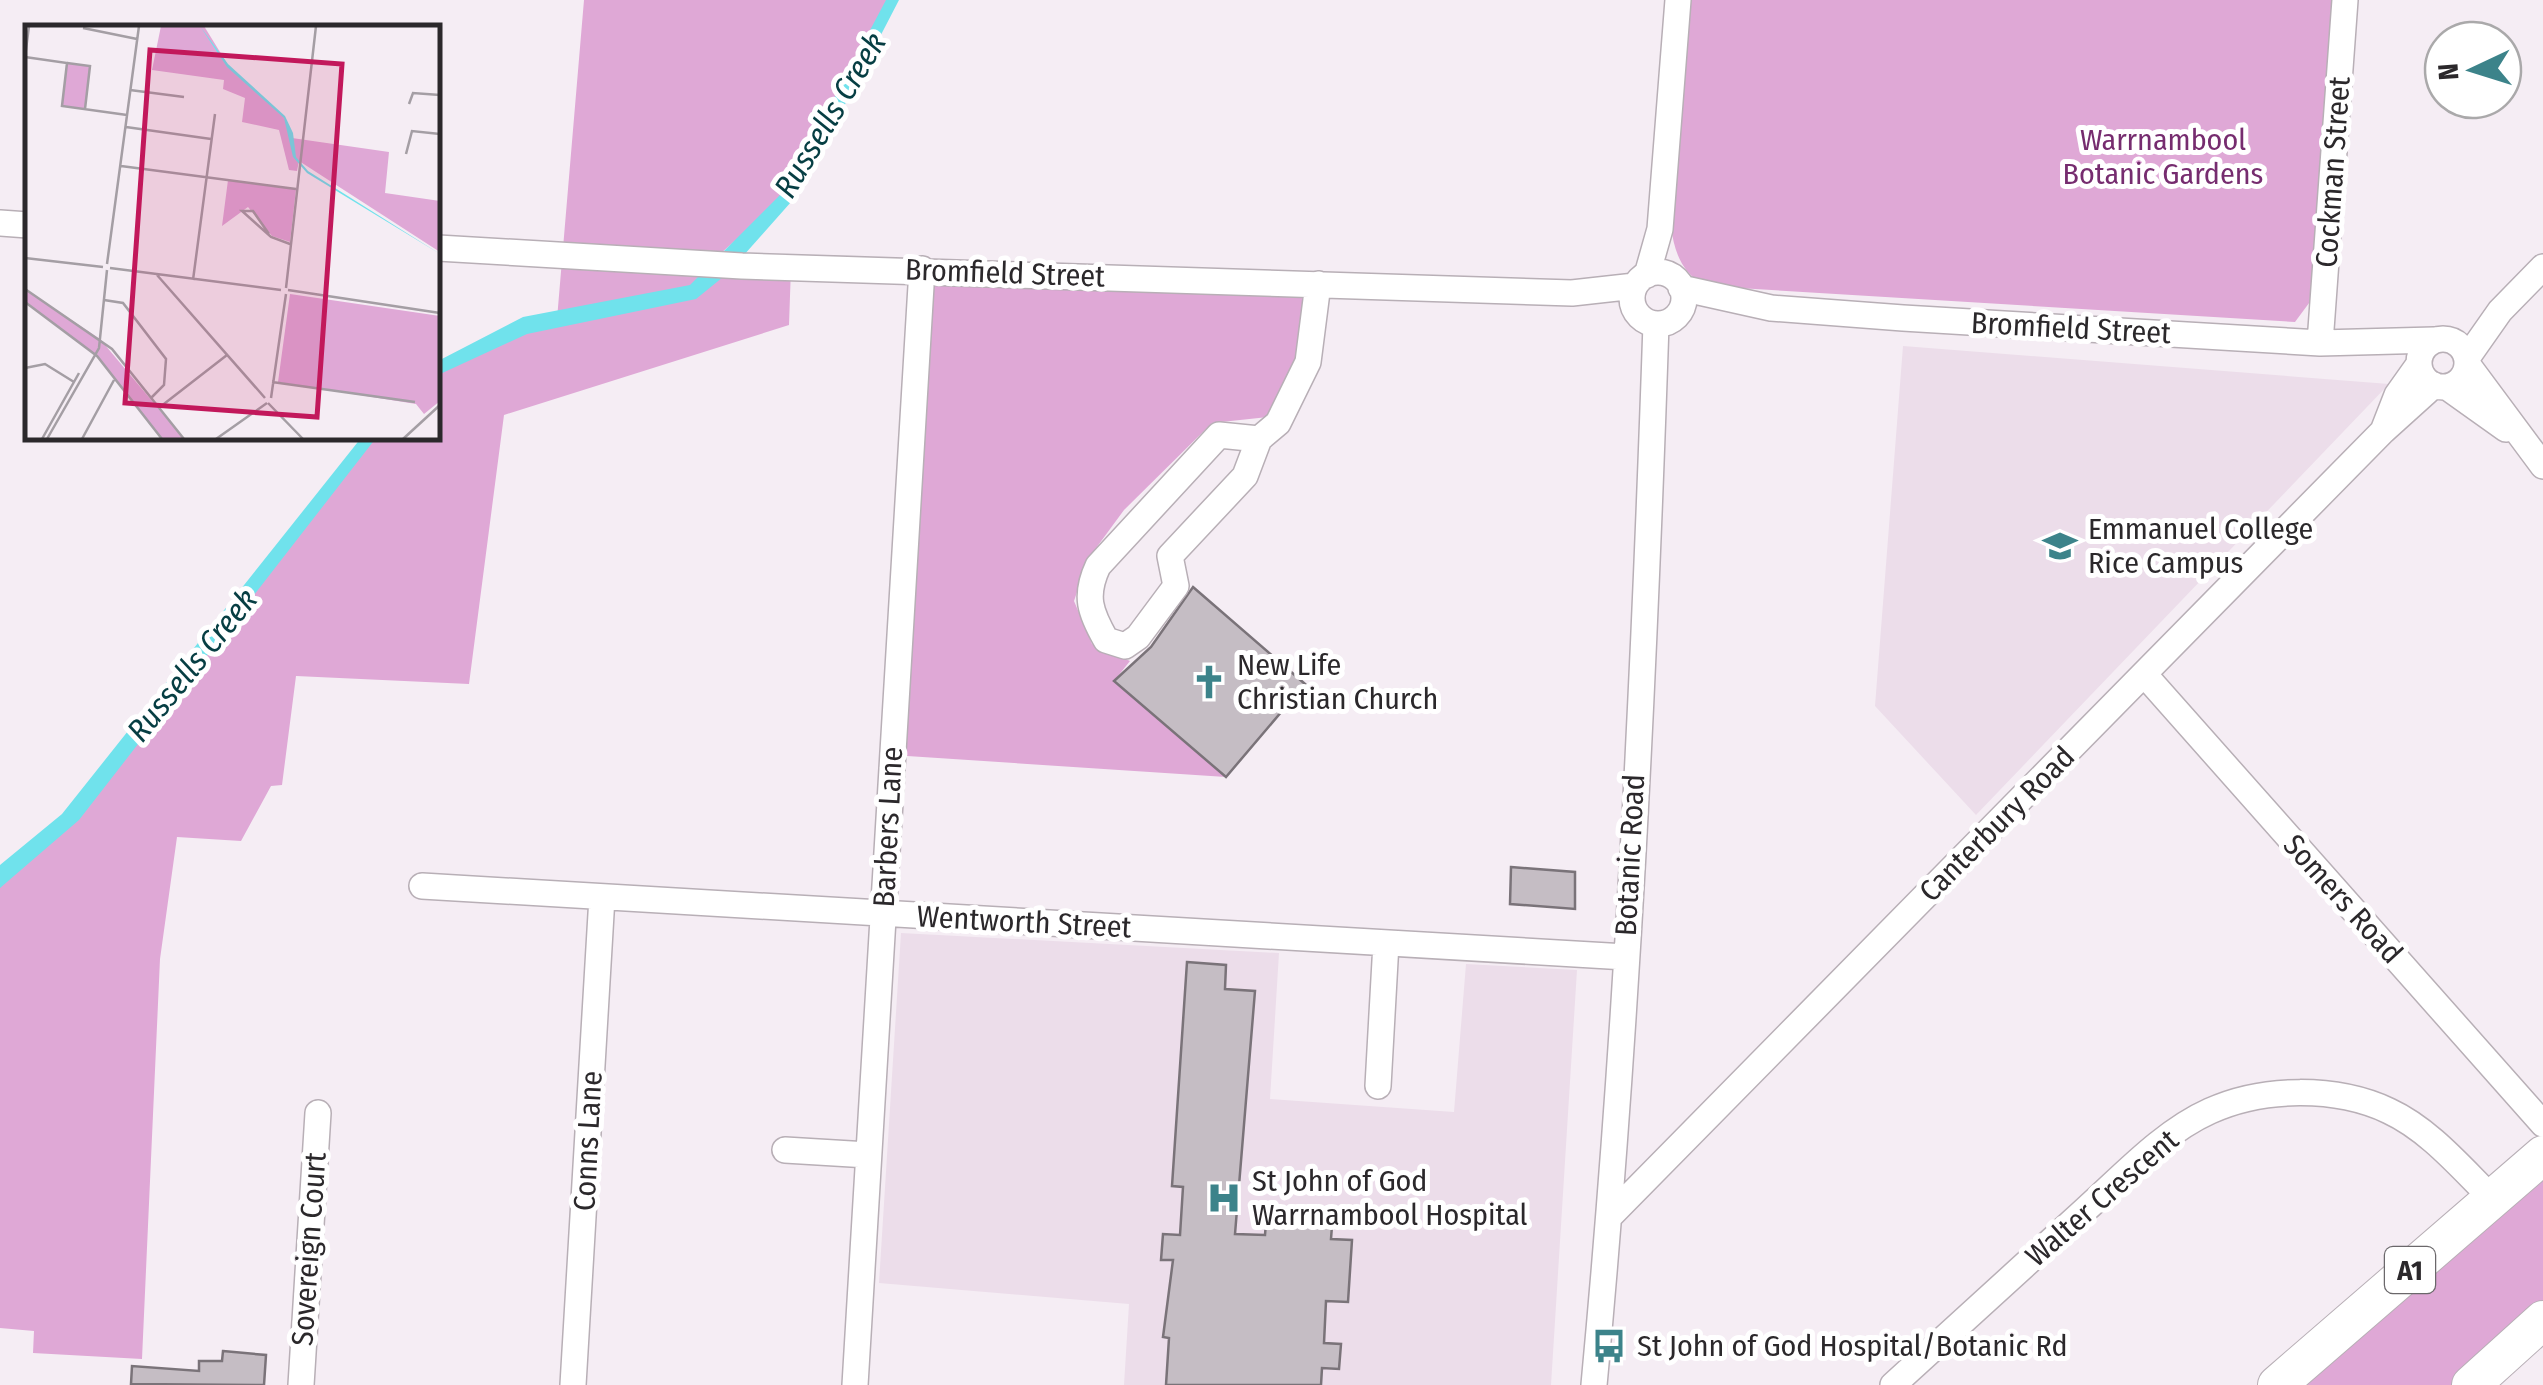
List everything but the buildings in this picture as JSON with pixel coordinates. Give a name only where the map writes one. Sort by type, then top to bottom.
[{"type":"highway","name":"A1","points":[[2276,1385],[2543,1154]]},
{"type":"highway","points":[[2471,1385],[2543,1320]]},
{"type":"street","name":"Botanic Road","points":[[1594,1385],[1610,1216],[1626,958],[1650,302],[1660,228],[1678,0]]},
{"type":"street","name":"Cockman Street","points":[[2320,343],[2345,0]]},
{"type":"street","points":[[0,223],[25,225]]},
{"type":"street","name":"Botanic Road","points":[[1660,228],[1678,284]]},
{"type":"street","name":"Bromfield Street","points":[[440,248],[742,266],[922,269],[1572,294],[2320,343],[2370,342],[2433,363]]},
{"type":"street","name":"Canterbury Road","points":[[1610,1216],[2384,431],[2433,363],[2500,311],[2543,267]]},
{"type":"street","name":"Barbers Lane","points":[[855,1385],[922,269]]},
{"type":"street","name":"Bromfield Street","points":[[1650,302],[1662,272],[1678,284],[1771,308]]},
{"type":"street","points":[[1170,556],[1246,476],[1260,439],[1278,424],[1308,362],[1318,284]]},
{"type":"street","points":[[1650,302],[1683,302],[1678,284]]},
{"type":"street","name":"Canterbury Road","points":[[2433,363],[2461,380],[2468,361],[2500,311]]},
{"type":"street","points":[[2518,437],[2433,363],[2460,344],[2518,437],[2543,466]]},
{"type":"street","points":[[1133,528],[1170,556],[1176,586],[1124,646],[1106,640],[1092,614],[1087,590],[1098,566],[1218,435],[1260,439]]},
{"type":"street","name":"Somers Road","points":[[2144,674],[2543,1124]]},
{"type":"street","name":"Wentworth Street","points":[[422,886],[1626,958]]},
{"type":"street","name":"Conns Lane","points":[[573,1385],[602,896]]},
{"type":"street","points":[[1378,1086],[1386,943]]},
{"type":"street","name":"Walter Crescent","points":[[1893,1385],[2157,1146],[2208,1111],[2249,1098],[2293,1092],[2346,1099],[2390,1111],[2436,1143],[2494,1200]]},
{"type":"street","name":"Sovereign Court","points":[[301,1385],[318,1113]]},
{"type":"street","points":[[786,1150],[868,1156]]},
{"type":"shaded area","name":"Emmanuel College Rice Campus","points":[[1903,346],[2389,384],[1976,815],[1875,706]]},
{"type":"shaded area","name":"St John of God Warrnambool Hospital","points":[[901,933],[1279,953],[1270,1099],[1454,1112],[1466,964],[1577,970],[1551,1385],[1124,1385],[1129,1304],[879,1283]]},
{"type":"green space","points":[[584,0],[889,0],[790,192],[711,262],[791,267],[789,325],[504,415],[469,684],[296,676],[282,785],[271,786],[241,841],[177,837],[160,959],[142,1359],[33,1353],[34,1331],[0,1328],[0,866],[68,818],[366,440],[440,440],[440,366],[557,319]]},
{"type":"green space","name":"Warrnambool Botanic Gardens","points":[[1691,0],[2332,0],[2312,299],[2295,322],[1705,286],[1680,261],[1671,226]]},
{"type":"green space","points":[[922,269],[1303,284],[1300,355],[1289,383],[1268,417],[1212,423],[1124,510],[1088,559],[1074,601],[1092,644],[1130,661],[1114,681],[1226,777],[892,755]]},
{"type":"green space","points":[[2543,1155],[2543,1320],[2471,1385],[2277,1385]]},
{"type":"water","name":"Russells Creek","points":[[886,0],[899,0],[799,193],[728,273],[696,299],[527,334],[440,374],[440,360],[523,317],[690,285],[786,189]]},
{"type":"water","name":"Russells Creek","points":[[359,440],[374,440],[79,820],[0,888],[0,865],[62,814]]},
{"type":"place","name":"Emmanuel College Rice Campus","points":[[2060,546]]},
{"type":"place","name":"New Life Christian Church","points":[[1209,682]]},
{"type":"place","name":"St John of God Warrnambool Hospital","points":[[1224,1198]]},
{"type":"place","name":"St John of God Hospital/Botanic Rd","points":[[1609,1346]]}]
